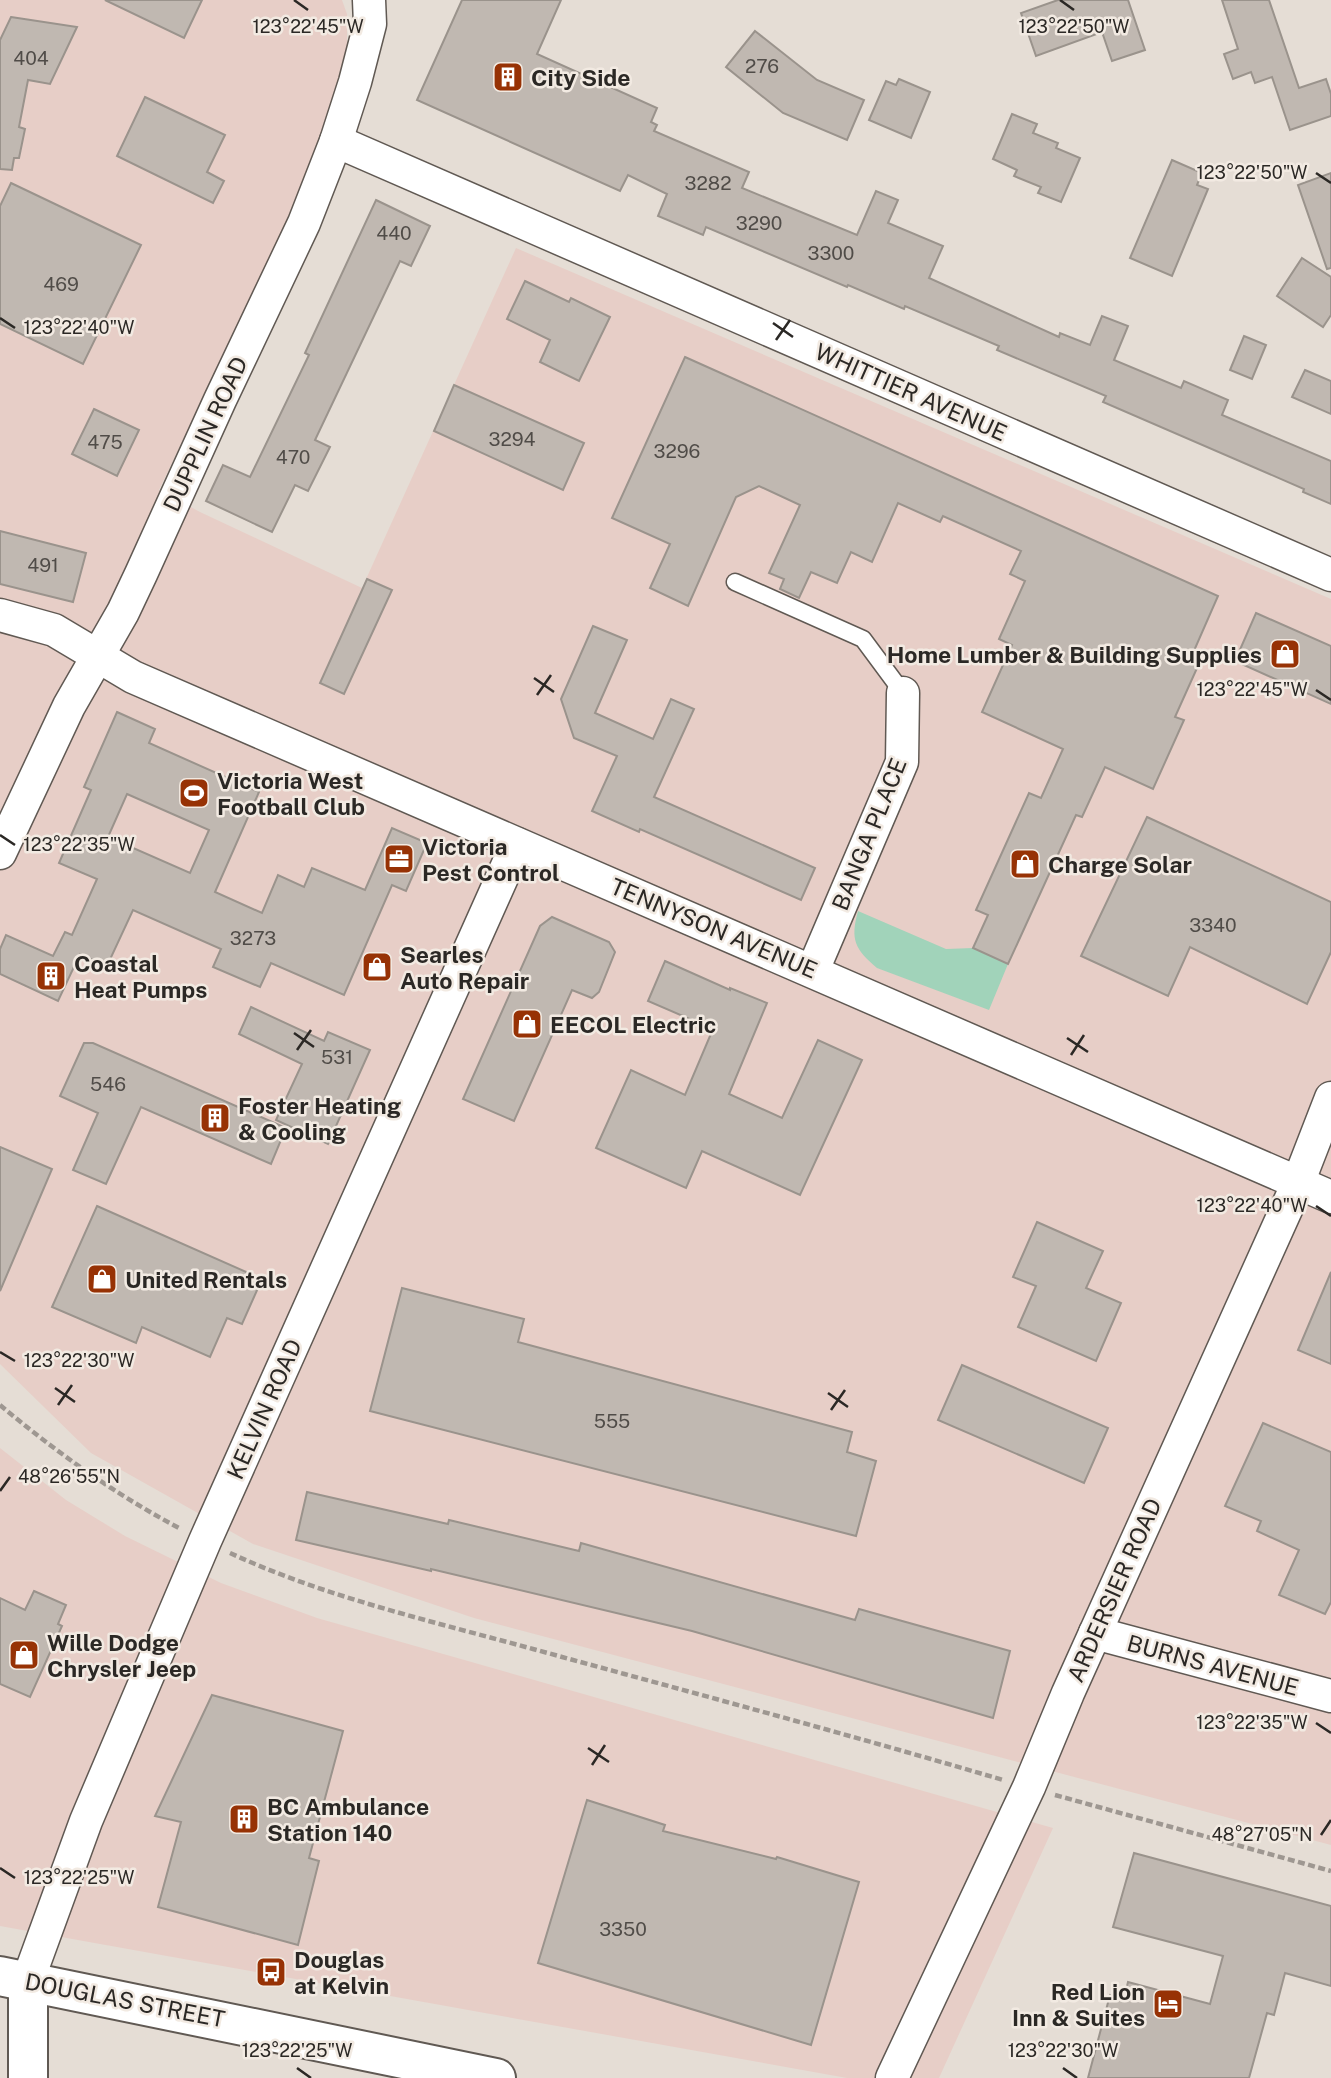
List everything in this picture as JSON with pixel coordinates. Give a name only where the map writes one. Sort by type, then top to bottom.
[{"type":"main road","points":[[14,1978],[29,2078]]},
{"type":"main road","name":"DOUGLAS STREET","points":[[14,1978],[496,2078]]},
{"type":"street","name":"DUPPLIN ROAD","points":[[0,853],[69,706],[137,583],[304,223],[336,141],[366,44],[370,24],[369,0]]},
{"type":"street","name":"WHITTIER AVENUE","points":[[336,141],[1331,575]]},
{"type":"street","name":"TENNYSON AVENUE","points":[[0,614],[54,630],[133,677],[1331,1196]]},
{"type":"street","name":"BANGA PLACE","points":[[813,970],[902,762],[904,693]]},
{"type":"street","name":"KELVIN ROAD","points":[[14,1978],[86,1821],[205,1541],[517,844]]},
{"type":"street","name":"ARDERSIER ROAD","points":[[892,2078],[1029,1787],[1095,1633],[1298,1183],[1331,1098]]},
{"type":"street","name":"BURNS AVENUE","points":[[1095,1633],[1331,1696]]},
{"type":"lane","points":[[735,582],[863,639],[904,693]]},
{"type":"path","points":[[0,1405],[82,1468],[148,1510],[205,1541],[264,1568],[406,1614],[874,1741],[1331,1871]]},
{"type":"shaded area","points":[[0,0],[342,0],[347,14],[347,70],[339,116],[159,490],[362,588],[516,248],[1331,599],[1331,1845],[474,1618],[253,1544],[91,1453],[0,1364]]},
{"type":"shaded area","points":[[0,1448],[66,1500],[125,1536],[221,1583],[317,1618],[1053,1828],[939,2078],[847,2078],[0,1926]]},
{"type":"green space","points":[[858,911],[946,949],[973,948],[1008,964],[989,1010],[877,968],[856,943],[854,929]]},
{"type":"building","points":[[105,0],[202,0],[184,38]]},
{"type":"building","points":[[462,0],[561,0],[537,54],[657,108],[651,122],[657,125],[654,131],[749,172],[742,188],[857,235],[876,191],[898,200],[888,223],[943,246],[929,278],[1059,337],[1060,333],[1090,345],[1102,316],[1128,326],[1114,360],[1181,388],[1184,381],[1228,400],[1222,415],[1331,461],[1331,504],[1303,492],[1304,489],[1103,402],[1106,396],[997,350],[999,346],[905,306],[904,309],[848,285],[847,287],[706,227],[703,235],[658,216],[667,194],[628,175],[620,191],[417,100]]},
{"type":"building","points":[[1058,0],[1128,0],[1145,50],[1112,61],[1102,32],[1036,56],[1021,13]]},
{"type":"building","points":[[1222,0],[1269,0],[1299,88],[1326,79],[1331,94],[1331,116],[1290,130],[1272,77],[1255,83],[1251,72],[1233,79],[1224,54],[1238,49]]},
{"type":"building","points":[[11,17],[77,27],[50,84],[28,80],[19,127],[25,129],[19,158],[14,158],[12,170],[0,169],[0,40]]},
{"type":"building","points":[[755,31],[817,80],[864,100],[847,140],[783,113],[726,67]]},
{"type":"building","points":[[899,79],[930,92],[911,138],[869,120],[886,81],[896,85]]},
{"type":"building","points":[[145,97],[225,135],[207,172],[224,181],[213,203],[117,156]]},
{"type":"building","points":[[1012,114],[1037,124],[1033,133],[1058,143],[1056,148],[1080,158],[1061,202],[1038,193],[1041,187],[1014,176],[1017,170],[993,159]]},
{"type":"building","points":[[1172,160],[1202,173],[1197,185],[1208,189],[1172,276],[1130,258]]},
{"type":"building","points":[[1331,173],[1331,268],[1327,269],[1298,185]]},
{"type":"building","points":[[11,183],[141,245],[83,364],[0,324],[0,206]]},
{"type":"building","points":[[376,200],[430,226],[411,266],[400,261],[315,440],[330,447],[308,491],[295,485],[272,532],[206,501],[223,465],[250,477],[309,355],[305,353]]},
{"type":"building","points":[[1302,258],[1331,277],[1331,315],[1323,327],[1277,296]]},
{"type":"building","points":[[525,281],[569,302],[571,298],[610,317],[579,381],[540,362],[550,340],[507,319]]},
{"type":"building","points":[[1244,336],[1266,345],[1252,379],[1230,370]]},
{"type":"building","points":[[685,357],[1218,596],[1193,653],[1202,657],[1175,717],[1184,720],[1153,789],[1105,767],[1082,817],[1076,815],[1008,964],[973,948],[988,915],[976,910],[1029,793],[1041,798],[1063,749],[982,712],[1012,645],[999,639],[1025,581],[1010,574],[1021,551],[943,516],[940,522],[898,503],[872,562],[851,552],[837,583],[811,572],[799,598],[780,589],[784,579],[769,573],[800,505],[759,486],[736,497],[688,606],[650,588],[670,544],[612,518]]},
{"type":"building","points":[[1305,370],[1331,381],[1331,414],[1292,397]]},
{"type":"building","points":[[454,385],[584,443],[563,490],[434,431]]},
{"type":"building","points":[[94,409],[139,430],[117,476],[72,454]]},
{"type":"building","points":[[0,531],[86,553],[73,602],[0,584]]},
{"type":"building","points":[[367,579],[392,590],[344,694],[320,683]]},
{"type":"building","name":"Home Lumber & Building Supplies","points":[[1256,613],[1331,646],[1331,704],[1235,661]]},
{"type":"building","points":[[593,626],[627,640],[595,713],[653,739],[671,699],[694,709],[654,797],[815,868],[801,900],[640,829],[639,832],[592,811],[617,756],[574,738],[561,699]]},
{"type":"building","points":[[117,712],[155,729],[149,743],[259,792],[215,892],[262,913],[278,875],[304,887],[312,868],[365,890],[392,828],[427,843],[406,891],[392,885],[344,995],[271,963],[260,987],[213,967],[221,949],[133,910],[107,966],[80,954],[58,1001],[0,974],[0,949],[6,935],[53,956],[65,932],[72,935],[97,879],[59,863],[91,790],[84,787]],"holes":[[[127,794],[209,830],[190,873],[108,837]]]},
{"type":"building","points":[[1147,817],[1331,902],[1331,952],[1307,1004],[1190,947],[1168,996],[1081,956]]},
{"type":"building","name":"EECOL Electric","points":[[552,917],[609,942],[615,952],[599,992],[592,998],[572,990],[514,1121],[463,1099],[540,926]]},
{"type":"building","points":[[665,961],[767,1003],[729,1094],[782,1118],[818,1040],[862,1060],[800,1195],[702,1151],[686,1188],[596,1148],[631,1070],[685,1095],[713,1029],[648,1001]]},
{"type":"building","points":[[251,1007],[324,1041],[328,1032],[370,1050],[328,1144],[276,1120],[302,1064],[239,1034]]},
{"type":"building","points":[[84,1043],[93,1043],[286,1128],[271,1164],[141,1107],[106,1184],[73,1170],[98,1113],[60,1096]]},
{"type":"building","points":[[0,1147],[52,1169],[0,1291]]},
{"type":"building","points":[[97,1206],[262,1279],[242,1324],[227,1318],[210,1357],[142,1327],[136,1343],[52,1307]]},
{"type":"building","points":[[1037,1222],[1103,1251],[1086,1288],[1121,1303],[1096,1361],[1018,1327],[1036,1286],[1013,1277]]},
{"type":"building","points":[[1331,1272],[1331,1364],[1298,1350]]},
{"type":"building","points":[[402,1288],[524,1319],[518,1342],[852,1432],[847,1452],[876,1461],[856,1536],[370,1411]]},
{"type":"building","points":[[962,1365],[1108,1428],[1084,1483],[938,1420]]},
{"type":"building","points":[[1263,1423],[1331,1452],[1331,1602],[1325,1614],[1279,1595],[1299,1550],[1257,1531],[1261,1521],[1225,1506]]},
{"type":"building","points":[[307,1492],[448,1524],[449,1520],[579,1551],[581,1543],[855,1620],[859,1609],[1010,1651],[993,1718],[692,1631],[296,1540]]},
{"type":"building","name":"Wille Dodge Chrysler Jeep","points":[[34,1591],[66,1605],[58,1624],[62,1626],[30,1697],[0,1684],[0,1598],[25,1610]]},
{"type":"building","name":"BC Ambulance Station 140","points":[[212,1695],[343,1731],[309,1858],[319,1861],[298,1945],[158,1907],[181,1822],[155,1816]]},
{"type":"building","points":[[587,1800],[665,1825],[663,1831],[776,1859],[777,1857],[859,1882],[811,2045],[538,1963]]},
{"type":"building","points":[[1134,1853],[1331,1906],[1331,1986],[1285,1973],[1274,2015],[1267,2013],[1249,2078],[1088,2078],[1110,1995],[1124,1999],[1128,1982],[1210,2004],[1223,1956],[1113,1927]]},
{"type":"place","name":"City Side","points":[[508,77]]},
{"type":"place","name":"Home Lumber & Building Supplies","points":[[1285,654]]},
{"type":"place","name":"Victoria West Football Club","points":[[194,793]]},
{"type":"place","name":"Victoria Pest Control","points":[[399,859]]},
{"type":"place","name":"Charge Solar","points":[[1025,864]]},
{"type":"place","name":"Searles Auto Repair","points":[[377,967]]},
{"type":"place","name":"Coastal Heat Pumps","points":[[51,976]]},
{"type":"place","name":"EECOL Electric","points":[[527,1024]]},
{"type":"place","name":"Foster Heating & Cooling","points":[[215,1118]]},
{"type":"place","name":"United Rentals","points":[[102,1279]]},
{"type":"place","name":"Wille Dodge Chrysler Jeep","points":[[24,1655]]},
{"type":"place","name":"BC Ambulance Station 140","points":[[244,1819]]},
{"type":"place","name":"Douglas at Kelvin","points":[[271,1972]]},
{"type":"place","name":"Red Lion Inn & Suites","points":[[1168,2004]]}]
